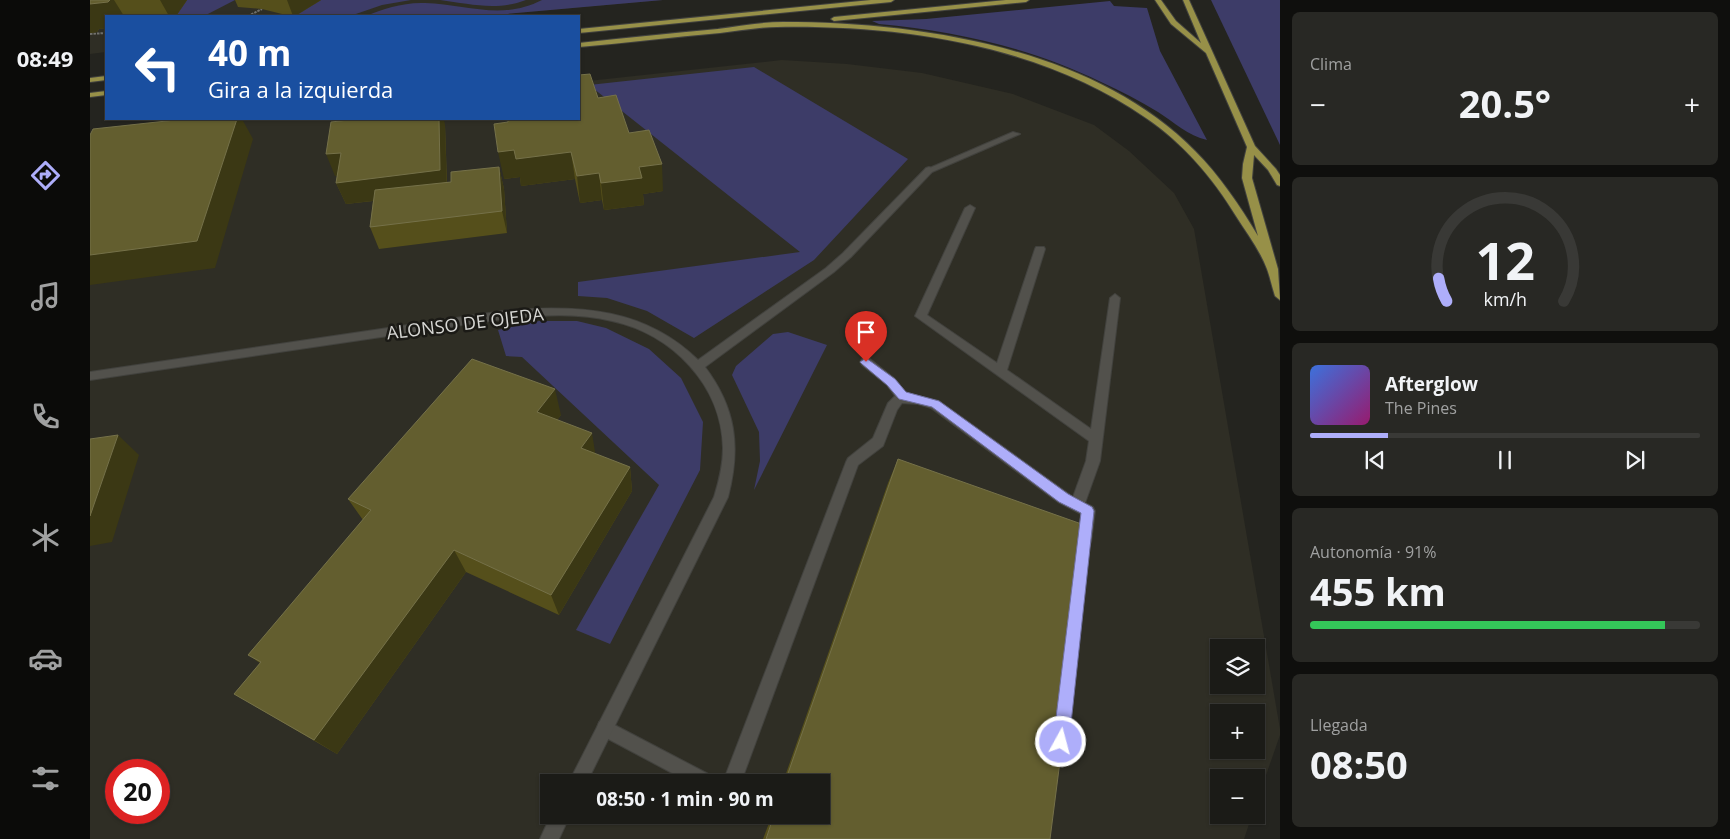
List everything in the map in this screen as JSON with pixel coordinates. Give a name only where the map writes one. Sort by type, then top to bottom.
[{"type":"main road","points":[[580,31],[891,0]]},
{"type":"main road","points":[[580,45],[1026,0]]},
{"type":"main road","points":[[1186,1],[1251,147],[1272,169],[1280,183]]},
{"type":"main road","points":[[1159,2],[1179,30],[1208,51]]},
{"type":"main road","points":[[778,25],[876,28],[954,40],[1029,59],[1090,83],[1150,118],[1191,151],[1223,191],[1273,269]]},
{"type":"main road","points":[[90,80],[105,78]]},
{"type":"main road","points":[[90,94],[105,93]]},
{"type":"main road","points":[[1251,147],[1247,164],[1247,178],[1280,296]]},
{"type":"street","points":[[699,366],[830,270],[847,255],[929,170],[1016,134]]},
{"type":"street","points":[[970,208],[921,316],[1096,439]]},
{"type":"street","points":[[1000,372],[1040,249]]},
{"type":"street","points":[[1077,505],[1093,461],[1115,298]]},
{"type":"street","name":"ALONSO DE OJEDA","points":[[90,376],[510,314],[542,311],[574,312],[626,321],[666,338],[684,351],[699,366],[720,400],[726,420],[729,442],[728,469],[721,497],[582,774]]},
{"type":"street","points":[[866,362],[891,382],[902,396]]},
{"type":"street","points":[[735,774],[853,462],[877,444],[894,402],[902,396],[914,397],[936,404],[1064,498],[1088,511],[1082,559]]},
{"type":"street","points":[[605,728],[691,774]]},
{"type":"street","points":[[549,839],[556,824]]},
{"type":"path","points":[[250,15],[262,9]]},
{"type":"path","points":[[90,34],[105,32]]},
{"type":"shaded area","points":[[90,0],[663,0],[494,15],[105,15],[105,52],[90,54]]},
{"type":"shaded area","points":[[187,0],[235,0],[206,15],[177,15]]},
{"type":"shaded area","points":[[321,0],[411,0],[382,5],[353,15],[297,15]]},
{"type":"shaded area","points":[[440,0],[526,0],[494,6]]},
{"type":"shaded area","points":[[542,0],[663,0],[495,15],[368,15],[401,5],[425,3],[484,10],[512,9]]},
{"type":"shaded area","points":[[1211,0],[1280,0],[1280,145]]},
{"type":"shaded area","points":[[1110,1],[1114,6],[1147,8],[1160,51],[1207,140],[1187,132],[1158,112],[1123,93],[1075,70],[1048,60],[965,36],[879,24],[872,21],[926,19]]},
{"type":"shaded area","points":[[782,60],[847,64],[922,73],[1013,94],[1094,125],[1129,151],[1174,193],[1194,229],[1265,639],[1210,639],[1210,694],[1265,694],[1265,642],[1280,729],[1280,735],[1265,778],[1265,769],[1210,769],[1210,824],[1249,824],[1244,839],[90,839],[90,199],[124,133],[244,120],[580,120],[580,82]]},
{"type":"shaded area","points":[[754,67],[908,159],[814,260],[694,338],[647,311],[607,298],[578,296],[578,282],[800,252],[589,85]]},
{"type":"shaded area","points":[[539,321],[577,321],[606,328],[649,349],[681,378],[703,422],[700,470],[610,644],[576,630],[659,485],[522,357],[506,356],[498,330]]},
{"type":"shaded area","points":[[788,332],[827,345],[754,490],[760,461],[759,432],[732,375],[736,366],[773,334]]},
{"type":"building","points":[[90,0],[110,0],[108,2],[90,4]]},
{"type":"building","points":[[590,74],[598,98],[616,95],[629,133],[649,130],[662,164],[639,167],[642,178],[601,183],[599,173],[577,176],[571,152],[516,159],[514,150],[498,152],[494,124],[508,122],[508,120],[580,120],[580,75]]},
{"type":"building","points":[[176,120],[237,120],[197,241],[90,255],[90,135],[93,129]]},
{"type":"building","points":[[349,120],[439,120],[440,170],[336,183],[341,153],[326,154],[331,122]]},
{"type":"building","points":[[499,167],[502,211],[370,227],[375,190],[451,182],[451,172]]},
{"type":"building","points":[[472,359],[555,389],[537,412],[592,433],[581,448],[630,467],[551,595],[454,550],[314,740],[234,694],[261,662],[248,655],[371,510],[348,499]]},
{"type":"building","points":[[118,435],[90,516],[90,439]]},
{"type":"building","points":[[898,459],[1090,527],[1050,839],[766,839],[771,824],[830,824],[830,774],[788,774]]},
{"type":"route","points":[[866,362],[891,382],[902,396],[914,397],[936,404],[1064,498],[1088,511],[1061,742]]}]
